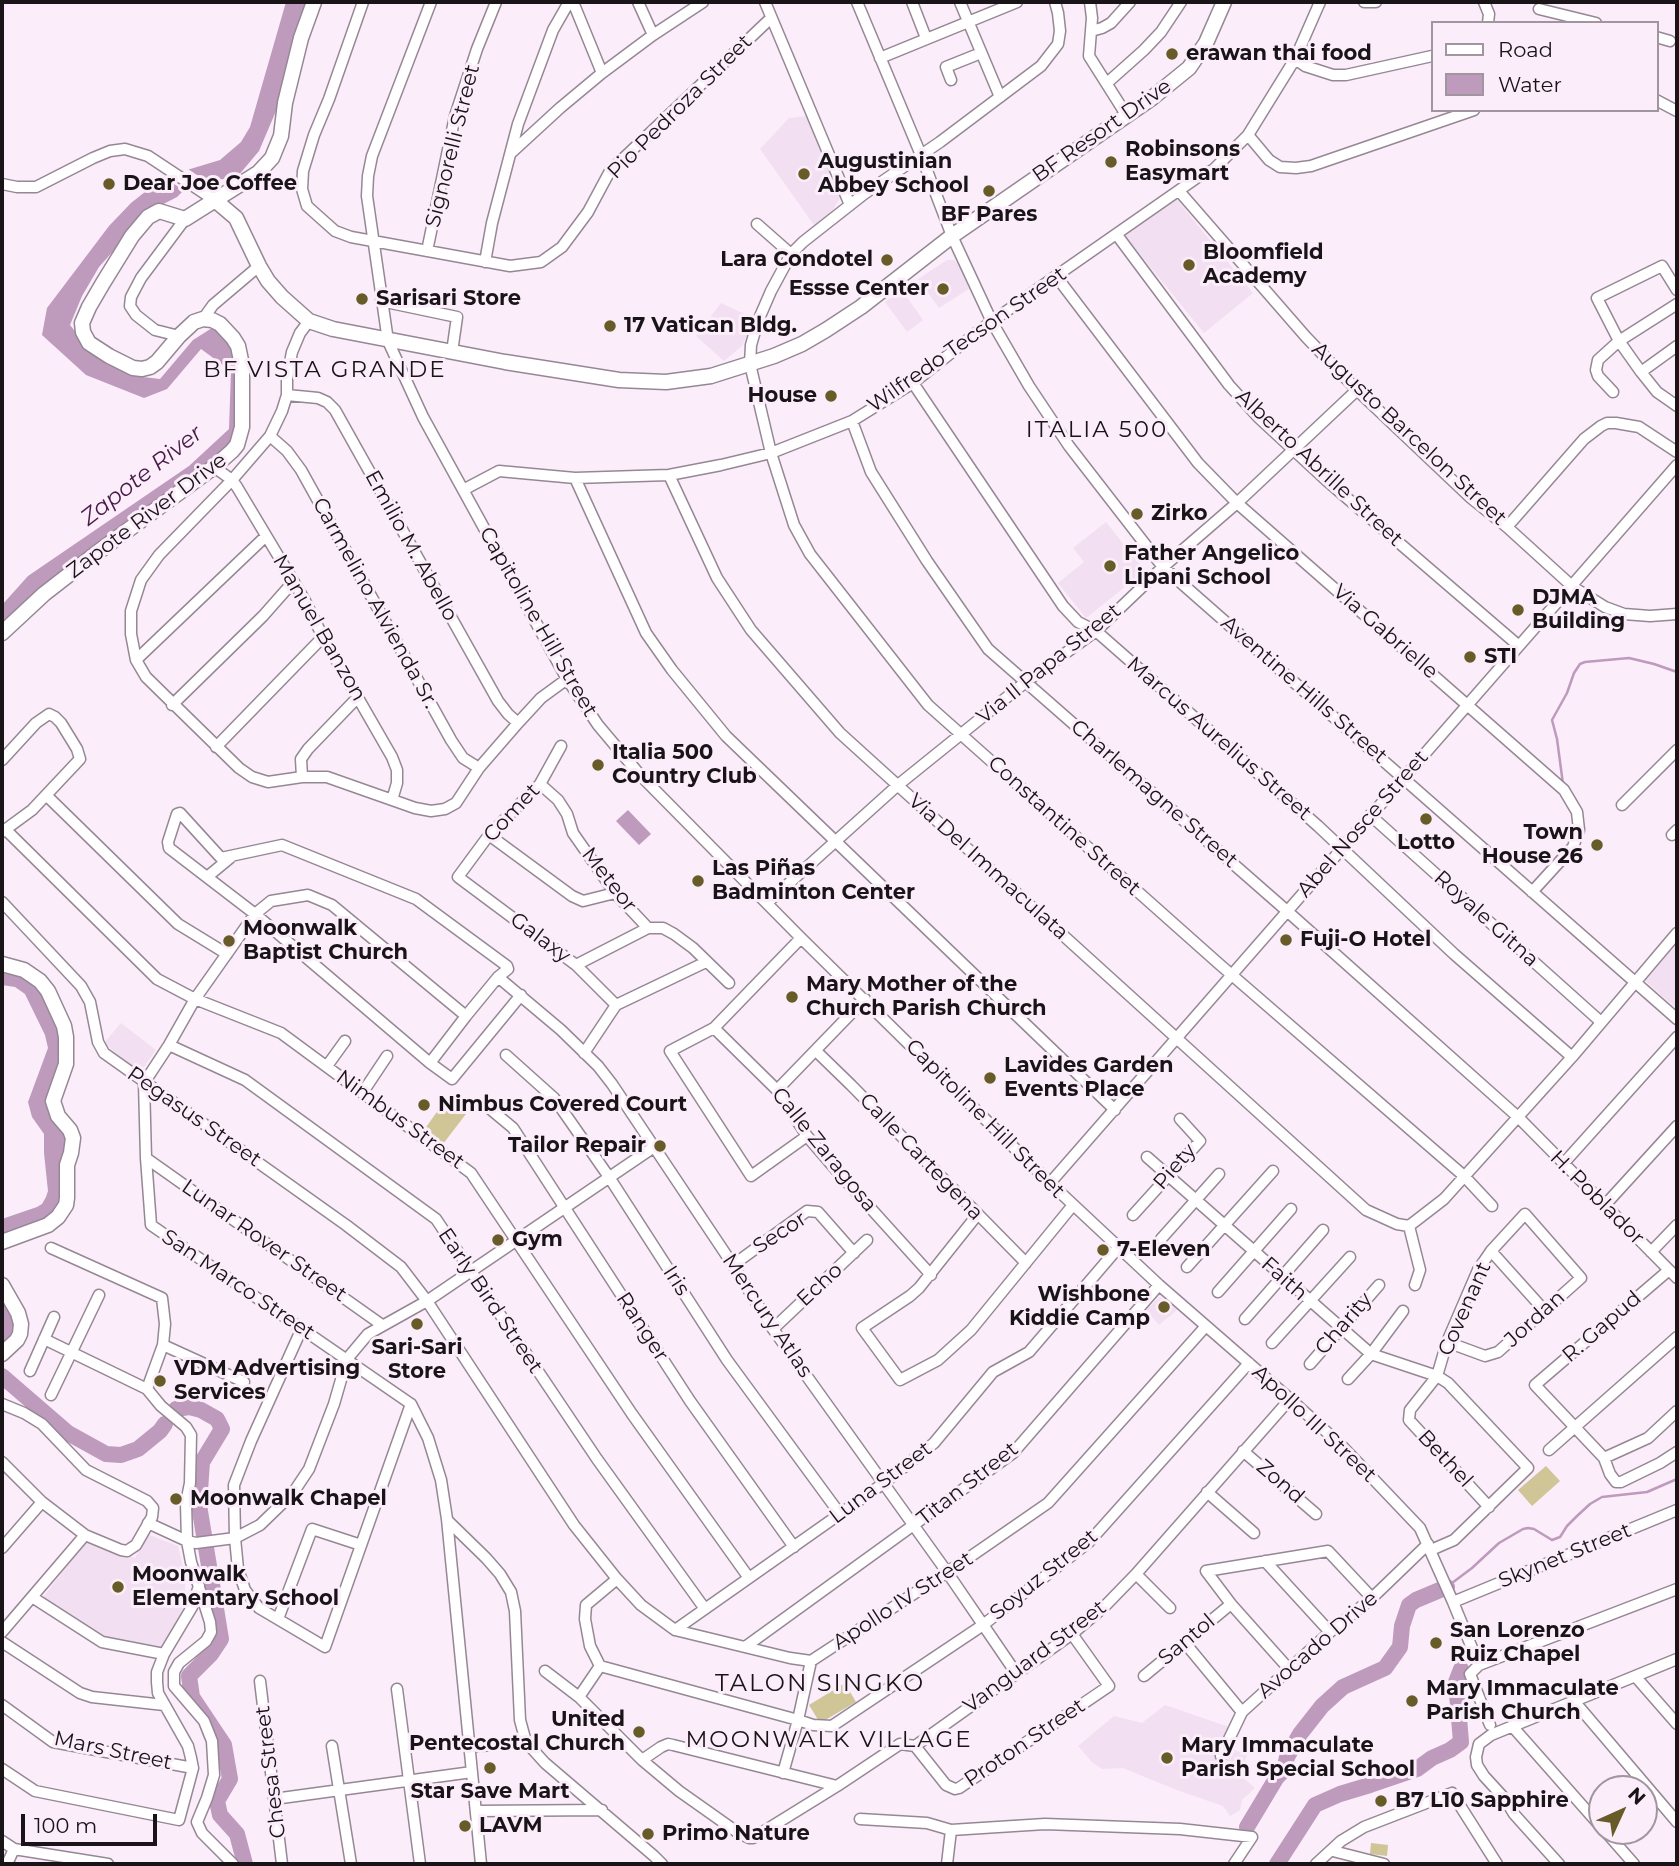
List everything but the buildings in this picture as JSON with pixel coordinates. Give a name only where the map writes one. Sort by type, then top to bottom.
[{"type":"main road","points":[[203,318],[194,322],[179,336],[157,362],[142,369],[109,356],[89,343],[82,323],[132,236],[148,217],[159,211],[185,219],[210,196],[258,173],[272,158],[281,136],[285,103],[301,38],[314,2]]},
{"type":"main road","name":"BF Resort Drive","points":[[309,321],[387,341],[620,380],[689,380],[750,365],[802,344],[861,307],[952,236],[1166,88],[1189,68],[1206,43],[1224,2]]},
{"type":"main road","points":[[210,196],[236,218],[268,281],[309,321]]},
{"type":"main road","name":"Zapote River Drive","points":[[2,633],[55,585],[232,451],[240,436],[243,402],[242,365],[238,346],[227,330],[212,320],[203,318]]},
{"type":"main road","points":[[2,964],[24,970],[40,981],[48,991],[64,1026],[66,1064],[53,1101],[58,1116],[73,1138],[67,1165],[66,1205],[58,1217],[48,1225],[2,1242]]},
{"type":"main road","points":[[2,1285],[18,1313],[21,1329],[17,1340],[2,1354]]},
{"type":"street","name":"Pio Pedroza Street","points":[[363,2],[303,172],[302,189],[307,206],[335,231],[359,239],[510,266],[541,262],[562,247],[588,212],[610,171],[771,18]]},
{"type":"street","name":"Capitoline Hill Street","points":[[431,2],[372,156],[367,196],[387,341],[463,490],[567,679],[598,725],[639,775],[1094,1225]]},
{"type":"street","name":"Signorelli Street","points":[[427,251],[455,117],[477,49],[496,2]]},
{"type":"street","points":[[571,2],[602,73]]},
{"type":"street","points":[[485,262],[509,155],[534,78],[553,30],[571,2]]},
{"type":"street","points":[[638,2],[653,35]]},
{"type":"street","points":[[509,155],[602,73],[702,2]]},
{"type":"street","points":[[765,2],[850,205]]},
{"type":"street","name":"Aventine Hills Street","points":[[857,2],[952,236],[992,322],[1029,386],[1069,446],[1163,567],[1677,1019]]},
{"type":"street","points":[[912,2],[926,38]]},
{"type":"street","points":[[960,2],[1000,97]]},
{"type":"street","points":[[750,365],[751,345],[758,321],[791,254],[850,205],[1041,66],[1058,44],[1059,13],[1055,2]]},
{"type":"street","points":[[1090,2],[1092,18],[1089,56],[1127,116]]},
{"type":"street","points":[[1091,31],[1111,23],[1130,2]]},
{"type":"street","points":[[1107,83],[1161,32],[1181,2]]},
{"type":"street","name":"Wilfredo Tecson Street","points":[[463,490],[499,471],[575,478],[669,475],[771,453],[852,421],[913,383],[1056,276],[1213,170],[1248,135],[1296,59],[1320,2]]},
{"type":"street","points":[[1364,2],[1376,2]]},
{"type":"street","points":[[1484,2],[1489,14],[1488,21]]},
{"type":"street","points":[[880,58],[1011,3]]},
{"type":"street","points":[[1539,9],[1571,20]]},
{"type":"street","points":[[951,80],[946,67],[981,53]]},
{"type":"street","points":[[1296,59],[1305,66],[1333,75],[1346,75],[1430,56]]},
{"type":"street","points":[[1658,101],[1677,111]]},
{"type":"street","points":[[1248,135],[1269,160],[1280,167],[1296,169],[1468,112]]},
{"type":"street","points":[[2,184],[36,187],[93,158],[110,151],[125,149],[148,156],[210,196]]},
{"type":"street","name":"Augusto Barcelon Street","points":[[1179,191],[1306,337],[1357,390],[1471,498],[1573,587],[1605,607],[1624,614],[1677,614]]},
{"type":"street","points":[[179,336],[155,330],[136,315],[130,306],[131,297],[141,278],[185,219]]},
{"type":"street","points":[[757,224],[791,254]]},
{"type":"street","name":"Alberto Abrille Street","points":[[1117,235],[1229,385],[1258,417],[1326,480],[1519,646]]},
{"type":"street","points":[[203,318],[213,305],[260,266]]},
{"type":"street","points":[[1677,290],[1662,266],[1597,298],[1619,341],[1641,372],[1657,391],[1677,406]]},
{"type":"street","name":"Via Gabrielle","points":[[1056,276],[1198,463],[1237,503],[1564,790],[1577,812],[1579,830],[1573,847],[1532,892]]},
{"type":"street","points":[[381,301],[457,317],[452,352]]},
{"type":"street","points":[[1613,392],[1598,376],[1596,365],[1603,355],[1619,341],[1677,304]]},
{"type":"street","points":[[309,321],[300,333],[292,352],[287,395],[270,436],[232,480],[159,555],[141,580],[131,611],[131,634],[136,660],[146,677],[216,747],[251,777],[268,782],[302,777],[327,777],[431,811],[446,809],[456,803],[480,768],[518,723],[541,698],[567,679]]},
{"type":"street","points":[[1641,372],[1677,346]]},
{"type":"street","name":"Constantine Street","points":[[750,365],[771,453],[794,525],[810,554],[928,705],[1464,1177],[1492,1206]]},
{"type":"street","name":"Marcus Aurelius Street","points":[[913,383],[1063,606],[1079,622],[1097,631],[1318,826],[1454,954],[1572,1057]]},
{"type":"street","name":"Via Il Papa Street","points":[[767,903],[898,785],[1027,681],[1097,631],[1357,390]]},
{"type":"street","name":"Emilio M. Abello","points":[[287,395],[318,398],[335,410],[498,701],[518,723]]},
{"type":"street","name":"Charlemagne Street","points":[[852,421],[871,472],[956,605],[988,649],[1518,1117]]},
{"type":"street","points":[[1507,527],[1584,439],[1607,423],[1639,427],[1677,452]]},
{"type":"street","name":"Carmelino Alvienda Sr.","points":[[270,436],[287,451],[301,470],[451,740],[463,758],[480,768]]},
{"type":"street","name":"Abel Nosce Street","points":[[1050,1183],[1677,465]]},
{"type":"street","name":"Manuel Banzon","points":[[214,467],[232,480],[304,599],[392,757],[397,770],[397,783],[392,800]]},
{"type":"street","name":"Via Del Immaculata","points":[[669,475],[717,578],[751,630],[840,733],[1366,1210],[1403,1225]]},
{"type":"street","points":[[575,478],[646,633],[726,736],[1115,1110]]},
{"type":"street","points":[[136,660],[266,536]]},
{"type":"street","points":[[172,705],[263,616],[293,582]]},
{"type":"street","points":[[216,747],[323,636]]},
{"type":"street","points":[[302,777],[301,759],[308,749],[358,697]]},
{"type":"street","points":[[2,760],[36,723],[49,714],[61,723],[80,759],[32,810],[4,831]]},
{"type":"street","name":"Comet","points":[[458,877],[489,835],[540,784],[561,746]]},
{"type":"street","points":[[1622,805],[1677,750]]},
{"type":"street","name":"Meteor","points":[[540,784],[558,800],[567,814],[573,833],[615,894],[648,928],[663,928],[674,934],[693,948],[729,983]]},
{"type":"street","points":[[46,795],[178,924],[226,954]]},
{"type":"street","points":[[429,1063],[498,977],[508,970],[507,966],[416,899],[282,845],[232,857],[218,857],[179,813],[177,814],[168,845],[186,862],[255,914],[429,1063],[452,1079],[521,995]]},
{"type":"street","name":"Royale Gitna","points":[[1370,815],[1601,1022]]},
{"type":"street","name":"Nimbus Street","points":[[4,831],[158,979],[195,999],[281,1033],[471,1173],[632,1414],[749,1578]]},
{"type":"street","points":[[489,835],[572,896],[583,901],[615,894]]},
{"type":"street","points":[[207,877],[232,857]]},
{"type":"street","name":"Galaxy","points":[[458,877],[576,965],[616,1005]]},
{"type":"street","points":[[144,1083],[226,954],[255,914],[271,901],[308,895],[332,905],[466,1016]]},
{"type":"street","name":"Pegasus Street","points":[[2,902],[81,986],[93,1010],[100,1048],[144,1083],[346,1225],[401,1267],[427,1301]]},
{"type":"street","points":[[576,965],[648,928]]},
{"type":"street","points":[[1415,1285],[1420,1269],[1403,1225],[1444,1199],[1572,1057],[1677,933]]},
{"type":"street","points":[[801,938],[714,1028],[670,1051],[751,1176],[807,1136]]},
{"type":"street","points":[[584,1053],[616,1005],[706,962]]},
{"type":"street","name":"Mercury Atlas","points":[[498,977],[561,1030],[612,1084],[773,1329],[1016,1673]]},
{"type":"street","points":[[777,1090],[865,999]]},
{"type":"street","name":"Calle Zaragosa","points":[[714,1028],[777,1090],[807,1136],[930,1275]]},
{"type":"street","points":[[1563,1164],[1677,1037]]},
{"type":"street","points":[[327,1066],[345,1041]]},
{"type":"street","name":"Early Bird Street","points":[[169,1045],[245,1080],[436,1219],[597,1459],[705,1609]]},
{"type":"street","name":"Calle Cartegena","points":[[816,1052],[1026,1263]]},
{"type":"street","name":"Iris","points":[[506,1055],[554,1098],[727,1360],[840,1514]]},
{"type":"street","points":[[363,1092],[387,1056]]},
{"type":"street","name":"San Marco Street","points":[[144,1083],[151,1225],[411,1404],[428,1438],[441,1480],[447,1519],[481,1864]]},
{"type":"street","name":"Ranger","points":[[489,1108],[513,1128],[690,1401],[794,1547]]},
{"type":"street","name":"H. Poblador","points":[[1518,1117],[1673,1274]]},
{"type":"street","name":"Piety","points":[[1133,1215],[1200,1141],[1180,1119]]},
{"type":"street","points":[[1605,1205],[1677,1126]]},
{"type":"street","points":[[148,1523],[192,1542],[235,1538],[260,1525],[302,1481],[334,1404],[347,1359],[368,1335],[427,1301],[654,1147]]},
{"type":"street","name":"Faith","points":[[1147,1157],[1371,1354],[1437,1376]]},
{"type":"street","name":"Lunar Rover Street","points":[[146,1158],[382,1325]]},
{"type":"street","points":[[1187,1267],[1273,1171]]},
{"type":"street","points":[[1161,1239],[1219,1174]]},
{"type":"street","points":[[978,1214],[910,1296],[862,1328],[900,1380],[938,1360],[971,1331],[1073,1205]]},
{"type":"street","points":[[1218,1292],[1291,1209]]},
{"type":"street","name":"Secor","points":[[733,1265],[807,1211],[818,1212],[855,1253]]},
{"type":"street","name":"Covenant","points":[[1437,1376],[1447,1342],[1478,1270],[1525,1214],[1581,1278]]},
{"type":"street","name":"Apollo III Street","points":[[1094,1225],[1340,1444],[1420,1528],[1479,1664]]},
{"type":"street","points":[[1651,1252],[1677,1225]]},
{"type":"street","points":[[1245,1319],[1323,1230]]},
{"type":"street","name":"Echo","points":[[773,1329],[867,1240]]},
{"type":"street","points":[[51,1248],[162,1298],[165,1324],[163,1345],[147,1389]]},
{"type":"street","name":"Luna Street","points":[[675,1630],[884,1483],[934,1443],[993,1372],[1029,1353],[1118,1248]]},
{"type":"street","points":[[1492,1251],[1544,1310]]},
{"type":"street","points":[[1272,1343],[1350,1257]]},
{"type":"street","name":"R. Gapud","points":[[1575,1427],[1535,1385],[1673,1274]]},
{"type":"street","name":"Jordan","points":[[1447,1342],[1485,1356],[1498,1352],[1581,1278]]},
{"type":"street","name":"Titan Street","points":[[745,1647],[1013,1453],[1160,1285]]},
{"type":"street","name":"Charity","points":[[1310,1364],[1379,1285]]},
{"type":"street","points":[[51,1395],[99,1295]]},
{"type":"street","name":"Apollo IV Street","points":[[427,1301],[574,1525],[641,1605],[675,1630],[811,1661],[1048,1503],[1206,1326]]},
{"type":"street","points":[[1348,1379],[1371,1354],[1403,1311]]},
{"type":"street","points":[[30,1371],[54,1317]]},
{"type":"street","points":[[302,1328],[234,1485],[235,1538],[238,1569],[245,1590],[259,1608],[325,1647],[411,1404]]},
{"type":"street","points":[[1549,1450],[1677,1337]]},
{"type":"street","points":[[44,1339],[147,1389],[191,1434],[190,1483],[186,1503],[192,1542],[191,1562],[211,1632],[206,1641],[179,1663],[174,1672],[174,1686],[204,1721],[212,1741],[214,1775],[197,1822],[202,1833],[233,1864]]},
{"type":"street","points":[[163,1345],[244,1382]]},
{"type":"street","name":"Soyuz Street","points":[[600,1666],[813,1725],[832,1726],[983,1625],[1089,1542],[1249,1363]]},
{"type":"street","name":"Avocado Drive","points":[[1221,1756],[1242,1712],[1429,1547],[1454,1540],[1528,1468],[1448,1383],[1437,1376]]},
{"type":"street","name":"Bethel","points":[[1437,1376],[1410,1410],[1409,1420],[1489,1507]]},
{"type":"street","name":"Vanguard Street","points":[[642,1759],[679,1791],[737,1832],[749,1838],[759,1835],[900,1744],[915,1746],[1072,1634],[1104,1607],[1136,1574],[1290,1399]]},
{"type":"street","points":[[2,1404],[41,1424],[86,1470],[147,1501],[153,1508],[148,1523],[136,1545],[127,1551],[85,1535],[42,1503],[2,1464]]},
{"type":"street","points":[[1605,1458],[1648,1438],[1677,1410]]},
{"type":"street","points":[[1575,1427],[1605,1458],[1610,1474],[1616,1482],[1660,1463],[1677,1451]]},
{"type":"street","name":"Zond","points":[[1243,1451],[1316,1514]]},
{"type":"street","points":[[1208,1492],[1254,1533]]},
{"type":"street","points":[[2,1548],[42,1503]]},
{"type":"street","name":"Skynet Street","points":[[1451,1598],[1677,1510]]},
{"type":"street","points":[[447,1519],[493,1566],[511,1592],[515,1611],[520,1720],[526,1742],[545,1763],[662,1864]]},
{"type":"street","points":[[278,1619],[312,1529],[361,1545]]},
{"type":"street","points":[[2,1632],[85,1535]]},
{"type":"street","points":[[1289,1669],[1231,1604],[1206,1571],[1328,1551],[1372,1598]]},
{"type":"street","points":[[1265,1561],[1330,1632]]},
{"type":"street","points":[[1136,1574],[1170,1608]]},
{"type":"street","points":[[579,1697],[600,1666],[590,1646],[585,1619],[586,1605],[617,1579]]},
{"type":"street","points":[[2,1769],[35,1791],[179,1820],[193,1768],[188,1746],[158,1693],[156,1682],[164,1654],[192,1607],[199,1586]]},
{"type":"street","points":[[1490,1725],[1470,1674],[1479,1664],[1676,1593]]},
{"type":"street","points":[[32,1597],[102,1642],[164,1654]]},
{"type":"street","name":"Santol","points":[[1144,1675],[1231,1604]]},
{"type":"street","name":"Proton Street","points":[[915,1746],[946,1784],[955,1789],[959,1788],[1109,1686],[1072,1634]]},
{"type":"street","points":[[2,1642],[80,1693],[92,1697],[164,1704]]},
{"type":"street","points":[[1185,1643],[1242,1712]]},
{"type":"street","points":[[1559,1864],[1484,1776],[1477,1765],[1476,1751],[1479,1744],[1491,1735],[1677,1659]]},
{"type":"street","points":[[783,1773],[811,1661]]},
{"type":"street","points":[[545,1671],[579,1697],[642,1759],[668,1744],[837,1786]]},
{"type":"street","points":[[1635,1676],[1677,1724]]},
{"type":"street","name":"Chesa Street","points":[[260,1681],[282,1864]]},
{"type":"street","points":[[397,1689],[420,1864]]},
{"type":"street","points":[[1574,1701],[1677,1822]]},
{"type":"street","name":"Mars Street","points":[[2,1705],[53,1742],[193,1768]]},
{"type":"street","points":[[1512,1726],[1588,1813]]},
{"type":"street","points":[[469,1747],[526,1742]]},
{"type":"street","points":[[332,1746],[351,1864]]},
{"type":"street","points":[[274,1799],[472,1772]]},
{"type":"street","points":[[1316,1864],[1341,1842],[1364,1827],[1452,1793],[1497,1864]]},
{"type":"street","points":[[476,1811],[601,1810]]},
{"type":"street","points":[[860,1819],[927,1823],[951,1830],[1045,1824],[1181,1829],[1252,1837],[1234,1864]]},
{"type":"street","points":[[947,1864],[951,1830]]},
{"type":"street","points":[[2,1841],[14,1849],[108,1864]]},
{"type":"street","points":[[1617,1845],[1634,1864]]},
{"type":"street","points":[[7,1864],[14,1849]]},
{"type":"street","points":[[1333,1851],[1384,1864]]},
{"type":"shaded area","name":"Augustinian Abbey School","points":[[807,116],[840,198],[831,213],[814,225],[760,149],[789,118]]},
{"type":"shaded area","name":"Bloomfield Academy","points":[[1174,196],[1253,293],[1204,333],[1125,236]]},
{"type":"shaded area","points":[[947,260],[954,260],[959,265],[969,289],[939,308],[918,279]]},
{"type":"shaded area","points":[[902,290],[923,320],[907,332],[885,302]]},
{"type":"shaded area","points":[[721,303],[755,319],[742,346],[724,361],[696,336]]},
{"type":"shaded area","name":"Father Angelico Lipani School","points":[[1106,522],[1145,571],[1086,618],[1058,583],[1084,562],[1073,548]]},
{"type":"shaded area","points":[[1677,941],[1677,1009],[1643,979]]},
{"type":"shaded area","points":[[121,1023],[156,1050],[144,1067],[134,1069],[104,1043]]},
{"type":"shaded area","points":[[449,1095],[469,1110],[443,1144],[424,1130]]},
{"type":"shaded area","points":[[1160,1297],[1177,1310],[1159,1325],[1146,1310]]},
{"type":"shaded area","points":[[1546,1466],[1560,1481],[1532,1506],[1518,1490]]},
{"type":"shaded area","name":"Moonwalk Elementary School","points":[[147,1534],[178,1546],[185,1575],[185,1605],[163,1647],[106,1639],[41,1600],[86,1540],[135,1558]]},
{"type":"shaded area","points":[[845,1683],[856,1702],[820,1723],[809,1705]]},
{"type":"shaded area","name":"Mary Immaculate Parish Special School","points":[[1165,1705],[1232,1728],[1224,1746],[1247,1755],[1240,1775],[1255,1788],[1242,1800],[1240,1810],[1230,1816],[1223,1806],[1123,1768],[1102,1769],[1078,1746],[1114,1716],[1142,1723]]},
{"type":"shaded area","points":[[1371,1843],[1388,1845],[1387,1856],[1370,1854]]},
{"type":"water","points":[[286,2],[307,2],[307,7],[276,111],[259,151],[238,176],[182,192],[148,212],[99,267],[82,296],[70,325],[93,354],[143,377],[160,379],[193,340],[212,328],[229,340],[239,366],[242,397],[233,445],[2,629],[2,605],[28,576],[189,466],[229,429],[231,371],[201,349],[167,389],[144,398],[86,375],[42,335],[47,308],[109,226],[131,203],[155,184],[220,160],[241,142],[250,127]]},
{"type":"water","points":[[628,810],[651,834],[639,845],[616,821]]},
{"type":"water","points":[[2,967],[26,974],[46,992],[65,1047],[49,1107],[70,1142],[63,1155],[61,1198],[57,1210],[36,1225],[16,1229],[2,1238],[2,1219],[42,1204],[48,1191],[44,1134],[32,1117],[28,1102],[48,1048],[45,1035],[25,994],[15,987],[2,985]]},
{"type":"water","points":[[2,1293],[15,1313],[17,1335],[2,1352]]},
{"type":"pier","points":[[185,167],[212,185],[188,193],[163,177]]},
{"type":"waterway","points":[[1563,784],[1552,720],[1580,664],[1629,658],[1677,672]]},
{"type":"waterway","points":[[2,1376],[68,1433],[106,1454],[121,1455],[138,1449],[165,1424]]},
{"type":"waterway","points":[[174,1412],[176,1409],[189,1407],[201,1410],[217,1419],[222,1429],[202,1462],[199,1505],[221,1639],[211,1654],[189,1676],[192,1697],[224,1745],[230,1779],[217,1801],[220,1815],[237,1834],[245,1864]]},
{"type":"waterway","points":[[1448,1586],[1499,1543],[1523,1529],[1534,1529],[1552,1540],[1560,1537],[1577,1516],[1602,1497],[1647,1492],[1677,1479]]},
{"type":"waterway","points":[[1247,1827],[1284,1770],[1287,1757],[1300,1734],[1322,1706],[1343,1687],[1385,1668],[1400,1647],[1402,1626],[1409,1605],[1447,1587]]},
{"type":"waterway","points":[[1277,1864],[1315,1805],[1417,1769],[1461,1742],[1456,1682],[1461,1669]]},
{"type":"place","name":"erawan thai food","points":[[1172,54]]},
{"type":"place","name":"Robinsons Easymart","points":[[1111,162]]},
{"type":"place","name":"Augustinian Abbey School","points":[[804,174]]},
{"type":"place","name":"Dear Joe Coffee","points":[[109,184]]},
{"type":"place","name":"BF Pares","points":[[989,191]]},
{"type":"place","name":"Lara Condotel","points":[[887,260]]},
{"type":"place","name":"Bloomfield Academy","points":[[1189,265]]},
{"type":"place","name":"Essse Center","points":[[943,289]]},
{"type":"place","name":"Sarisari Store","points":[[362,299]]},
{"type":"place","name":"17 Vatican Bldg.","points":[[610,326]]},
{"type":"place","name":"House","points":[[831,396]]},
{"type":"place","name":"Zirko","points":[[1137,514]]},
{"type":"place","name":"Father Angelico Lipani School","points":[[1110,566]]},
{"type":"place","name":"DJMA Building","points":[[1518,610]]},
{"type":"place","name":"STI","points":[[1470,657]]},
{"type":"place","name":"Italia 500 Country Club","points":[[598,765]]},
{"type":"place","name":"Lotto","points":[[1426,819]]},
{"type":"place","name":"Town House 26","points":[[1597,845]]},
{"type":"place","name":"Las Piñas Badminton Center","points":[[698,881]]},
{"type":"place","name":"Fuji-O Hotel","points":[[1286,940]]},
{"type":"place","name":"Moonwalk Baptist Church","points":[[229,941]]},
{"type":"place","name":"Mary Mother of the Church Parish Church","points":[[792,997]]},
{"type":"place","name":"Lavides Garden Events Place","points":[[990,1078]]},
{"type":"place","name":"Nimbus Covered Court","points":[[424,1105]]},
{"type":"place","name":"Tailor Repair","points":[[660,1146]]},
{"type":"place","name":"Gym","points":[[498,1240]]},
{"type":"place","name":"7-Eleven","points":[[1103,1250]]},
{"type":"place","name":"Wishbone Kiddie Camp","points":[[1164,1307]]},
{"type":"place","name":"Sari-Sari Store","points":[[417,1324]]},
{"type":"place","name":"VDM Advertising Services","points":[[160,1381]]},
{"type":"place","name":"Moonwalk Chapel","points":[[176,1499]]},
{"type":"place","name":"Moonwalk Elementary School","points":[[118,1587]]},
{"type":"place","name":"San Lorenzo Ruiz Chapel","points":[[1436,1643]]},
{"type":"place","name":"Mary Immaculate Parish Church","points":[[1412,1701]]},
{"type":"place","name":"United Pentecostal Church","points":[[639,1732]]},
{"type":"place","name":"Mary Immaculate Parish Special School","points":[[1167,1758]]},
{"type":"place","name":"Star Save Mart","points":[[490,1768]]},
{"type":"place","name":"B7 L10 Sapphire","points":[[1381,1801]]},
{"type":"place","name":"LAVM","points":[[465,1826]]},
{"type":"place","name":"Primo Nature","points":[[648,1834]]},
{"type":"district","name":"BF VISTA GRANDE","points":[[325,370]]},
{"type":"district","name":"ITALIA 500","points":[[1097,430]]},
{"type":"district","name":"TALON SINGKO","points":[[820,1684]]},
{"type":"district","name":"MOONWALK VILLAGE","points":[[829,1740]]},
{"type":"water label","name":"Zapote River","points":[[142,476]]}]
